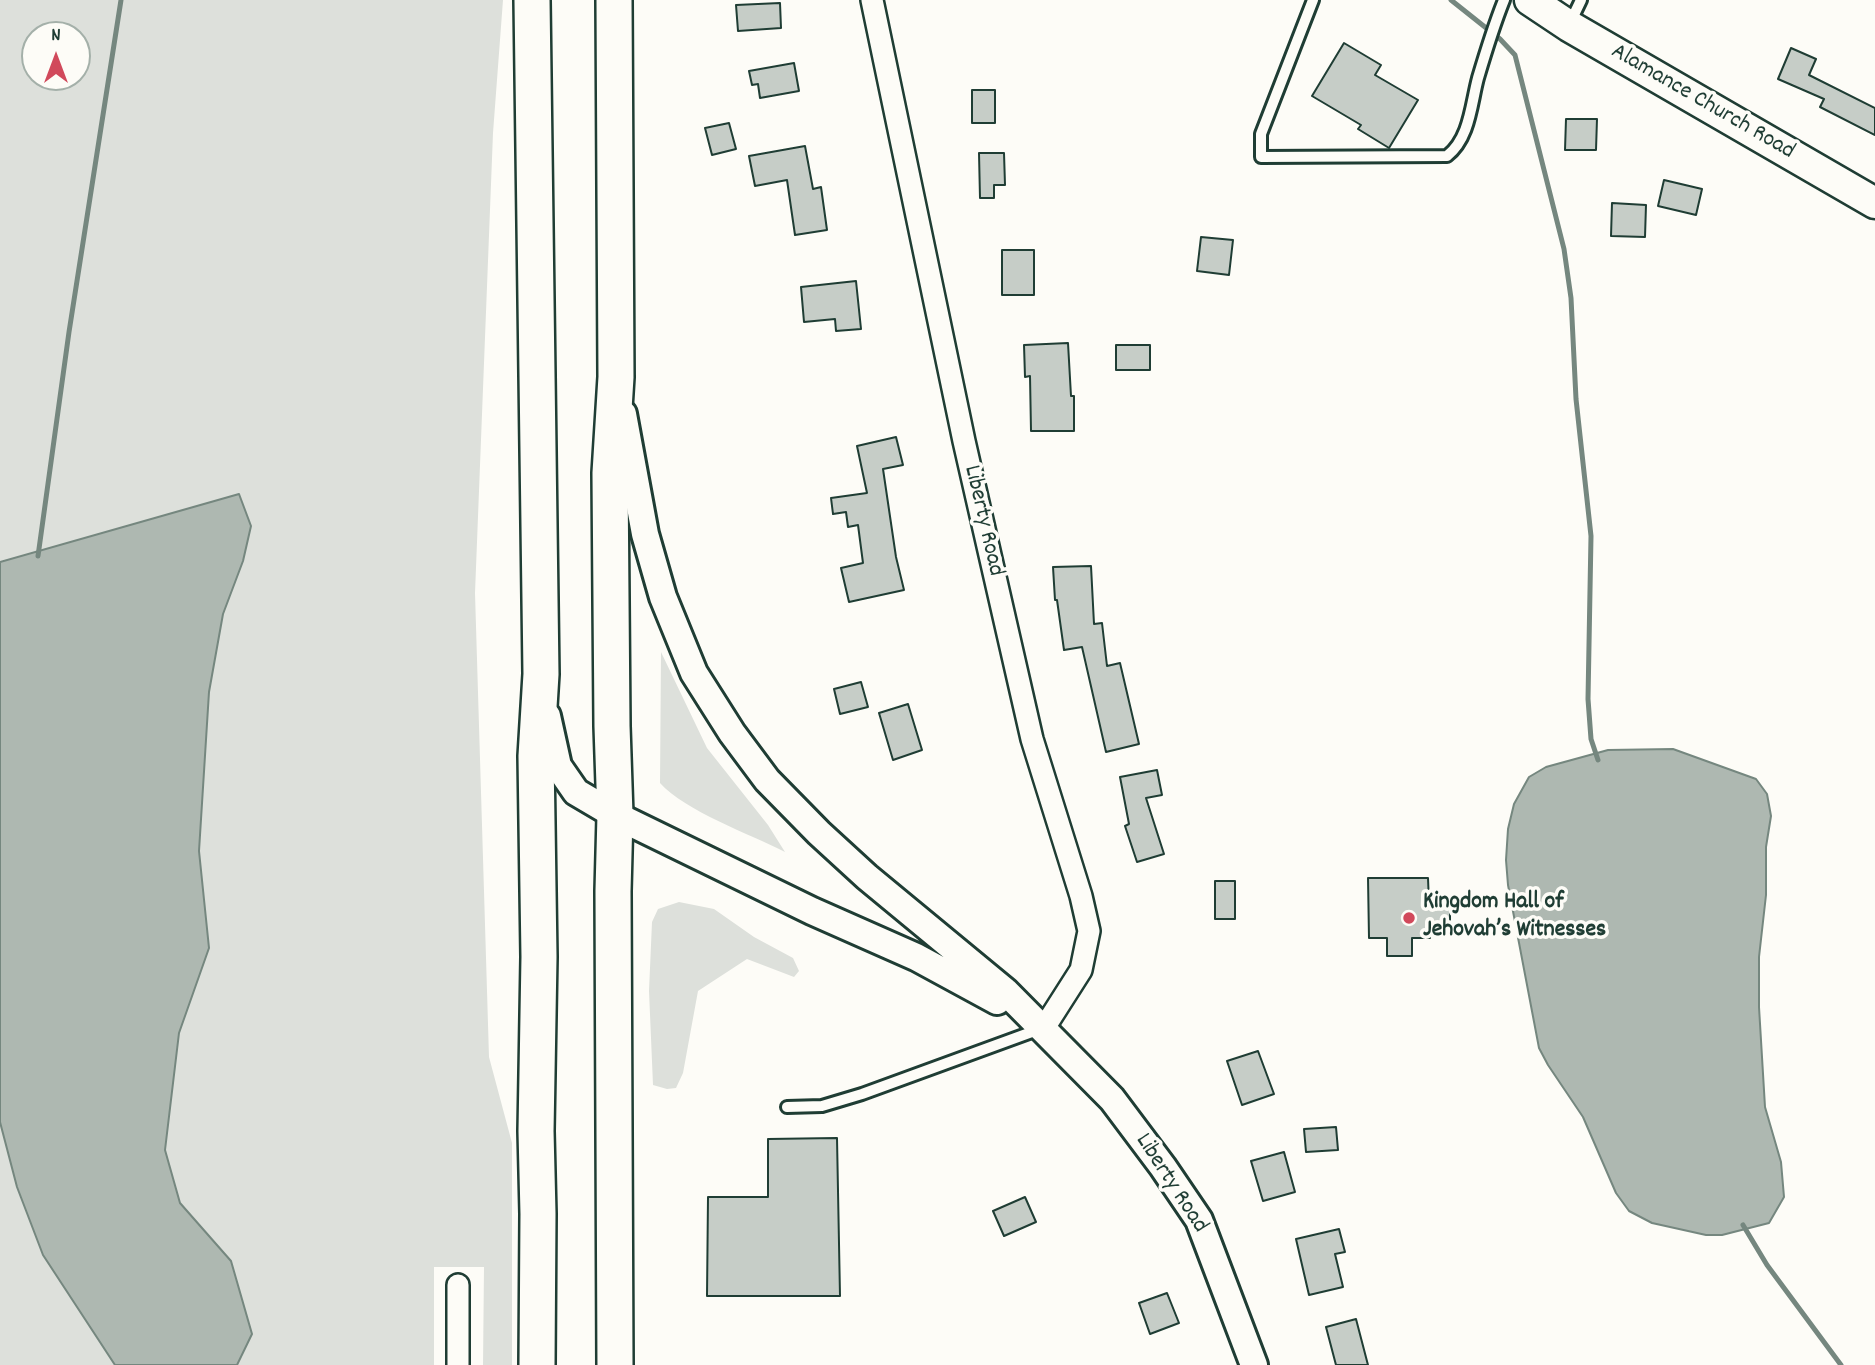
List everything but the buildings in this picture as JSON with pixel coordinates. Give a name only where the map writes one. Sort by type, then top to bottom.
[{"type":"highway","points":[[532,0],[541,674],[536,756],[539,957],[536,1131],[537,1365]]},
{"type":"highway","points":[[614,0],[616,377],[610,473],[615,815],[615,1365]]},
{"type":"main road","name":"Alamance Church Road","points":[[1530,0],[1575,13],[1875,203]]},
{"type":"street","name":"Liberty Road","points":[[872,0],[961,430],[1032,739],[1081,896],[1089,931],[1080,970],[1044,1028]]},
{"type":"street","name":"Liberty Road","points":[[616,377],[645,534],[663,597],[694,673],[732,733],[767,780],[819,833],[867,877],[995,983],[1044,1028],[1112,1099],[1199,1220],[1254,1365]]},
{"type":"street","name":"Liberty Road","points":[[541,674],[558,766],[576,792],[615,815],[812,911],[916,957],[1044,1028]]},
{"type":"street","points":[[458,1285],[458,1365]]},
{"type":"lane","points":[[1313,0],[1261,134],[1261,157],[1447,156],[1459,144],[1467,125],[1479,77],[1504,0]]},
{"type":"lane","points":[[787,1108],[822,1106],[852,1097],[1044,1028]]},
{"type":"shaded area","points":[[0,0],[503,0],[493,133],[475,593],[489,1057],[512,1143],[512,1365],[483,1365],[484,1267],[434,1267],[434,1365],[237,1365],[252,1334],[231,1261],[180,1203],[165,1150],[179,1033],[209,948],[199,851],[209,692],[223,614],[243,561],[239,494],[0,562]]},
{"type":"shaded area","points":[[239,494],[251,526],[243,561],[223,614],[209,692],[199,851],[209,948],[179,1033],[165,1150],[180,1203],[231,1261],[252,1334],[237,1365],[115,1365],[43,1255],[17,1187],[0,1122],[0,562]]},
{"type":"shaded area","points":[[661,652],[707,748],[768,825],[785,852],[701,812],[660,783]]},
{"type":"shaded area","points":[[1673,749],[1756,779],[1767,794],[1771,816],[1766,847],[1766,895],[1759,957],[1759,1007],[1765,1107],[1781,1162],[1784,1197],[1769,1223],[1722,1235],[1706,1235],[1652,1223],[1629,1211],[1616,1193],[1583,1117],[1539,1048],[1508,885],[1508,829],[1514,804],[1529,777],[1546,767],[1608,750]]},
{"type":"shaded area","points":[[679,902],[714,909],[754,937],[793,958],[799,971],[794,977],[747,959],[698,991],[683,1073],[676,1088],[667,1089],[653,1085],[649,991],[652,922],[658,909]]},
{"type":"shaded area","points":[[0,1122],[17,1187],[43,1255],[115,1365],[0,1365]]},
{"type":"waterway","points":[[38,556],[69,332],[121,0]]},
{"type":"waterway","points":[[1451,0],[1500,39],[1515,55],[1564,249],[1571,298],[1576,399],[1591,536],[1588,699],[1591,739],[1598,760]]},
{"type":"waterway","points":[[1743,1225],[1767,1265],[1841,1365]]},
{"type":"place","name":"Kingdom Hall of Jehovah’s Witnesses","points":[[1409,918]]}]
